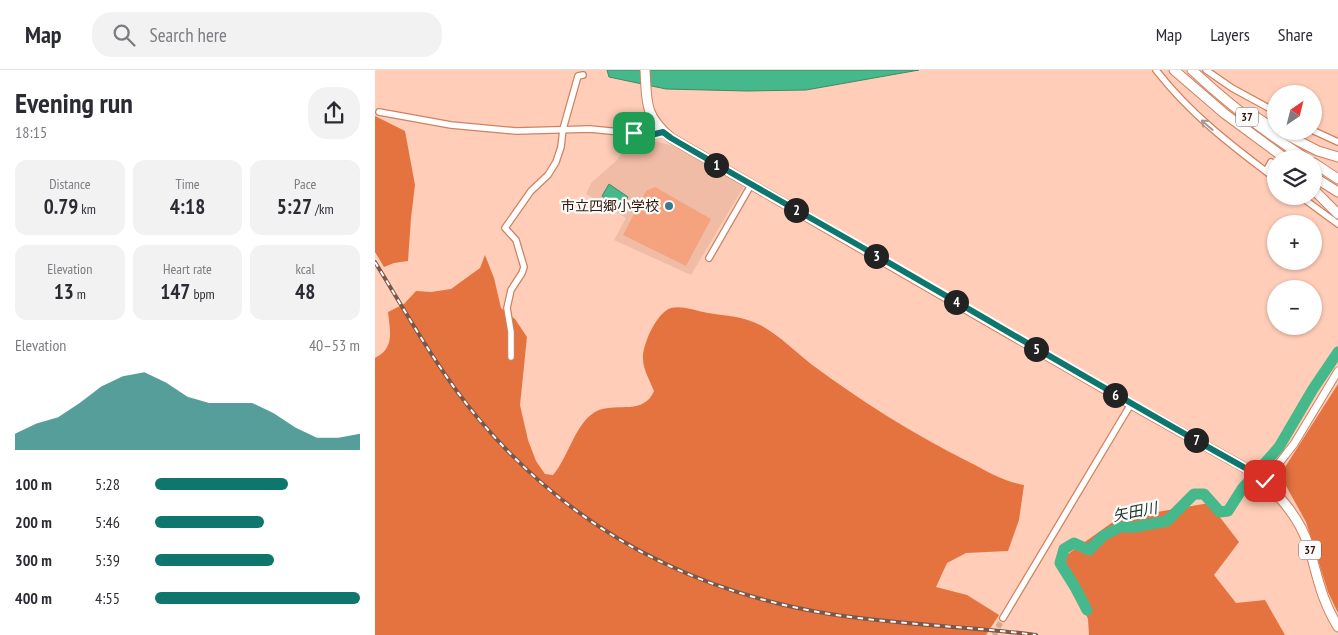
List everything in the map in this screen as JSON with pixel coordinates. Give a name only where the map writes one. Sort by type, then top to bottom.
[{"type":"main road","name":"37","points":[[645,70],[651,116],[663,132],[671,138],[1265,481],[1284,503],[1300,527],[1308,546],[1319,589],[1329,613],[1338,628]]},
{"type":"main road","name":"37","points":[[1174,70],[1194,89],[1273,150]]},
{"type":"main road","name":"37","points":[[1193,71],[1236,109],[1294,150]]},
{"type":"main road","points":[[1193,71],[1267,120]]},
{"type":"main road","points":[[1194,89],[1267,155]]},
{"type":"main road","points":[[1299,140],[1318,151],[1338,158]]},
{"type":"main road","points":[[1322,168],[1338,179]]},
{"type":"main road","points":[[1322,182],[1338,192]]},
{"type":"main road","points":[[1322,198],[1338,214]]},
{"type":"street","points":[[1156,70],[1197,116],[1266,171]]},
{"type":"street","points":[[1206,70],[1267,108]]},
{"type":"street","points":[[511,357],[511,332],[507,308],[511,290],[522,273],[523,267],[517,240],[505,228],[531,192],[549,175],[556,162],[561,147],[563,128],[578,76],[583,75]]},
{"type":"street","points":[[379,112],[451,126],[540,131],[563,128],[591,129],[651,135],[663,132]]},
{"type":"street","points":[[1323,135],[1338,142]]},
{"type":"street","points":[[709,258],[751,185]]},
{"type":"street","points":[[1312,205],[1338,224]]},
{"type":"street","points":[[1265,481],[1294,444],[1338,371]]},
{"type":"street","points":[[1003,618],[1131,404]]},
{"type":"shaded area","points":[[607,70],[919,70],[806,90],[747,91],[666,89],[609,77]]},
{"type":"shaded area","points":[[375,116],[405,131],[415,185],[408,261],[384,267],[375,252]]},
{"type":"shaded area","name":"市立四郷小学校","points":[[638,137],[674,146],[710,162],[744,186],[691,275],[614,240],[626,218],[586,194],[591,183],[616,161],[632,140]]},
{"type":"shaded area","points":[[609,184],[628,197],[622,208],[602,196]]},
{"type":"shaded area","points":[[655,187],[711,219],[686,266],[623,235],[646,191]]},
{"type":"shaded area","points":[[485,255],[494,278],[501,308],[515,319],[527,337],[520,405],[528,440],[536,461],[545,474],[553,475],[564,459],[584,421],[591,415],[606,408],[637,406],[650,398],[654,391],[643,363],[645,346],[651,330],[661,316],[671,308],[680,307],[741,318],[760,325],[868,404],[948,451],[996,476],[1024,485],[1019,520],[1008,551],[966,553],[947,563],[936,587],[967,595],[999,615],[986,635],[375,635],[375,358],[386,349],[390,338],[388,312],[404,304],[416,291],[431,292],[451,289],[480,268]]},
{"type":"shaded area","points":[[1338,384],[1338,613],[1328,592],[1306,522],[1280,475]]},
{"type":"shaded area","points":[[1209,503],[1239,542],[1214,575],[1236,603],[1265,600],[1285,635],[1089,635],[1088,619],[1061,559],[1117,519]]},
{"type":"waterway","name":"矢田川","points":[[1087,610],[1060,563],[1064,549],[1074,543],[1089,550],[1103,536],[1120,527],[1135,527],[1167,521],[1194,494],[1204,494],[1220,512],[1228,511],[1242,489],[1279,447],[1313,389],[1338,352]]},
{"type":"tunnel","points":[[994,635],[1003,618]]},
{"type":"railway","points":[[375,262],[436,361],[477,417],[513,456],[551,491],[592,522],[635,548],[680,571],[728,589],[778,603],[856,618],[1036,635]]},
{"type":"place","name":"市立四郷小学校","points":[[669,206]]},
{"type":"route","points":[[634,133],[651,135],[663,132],[747,183],[852,241],[1265,481]]}]
